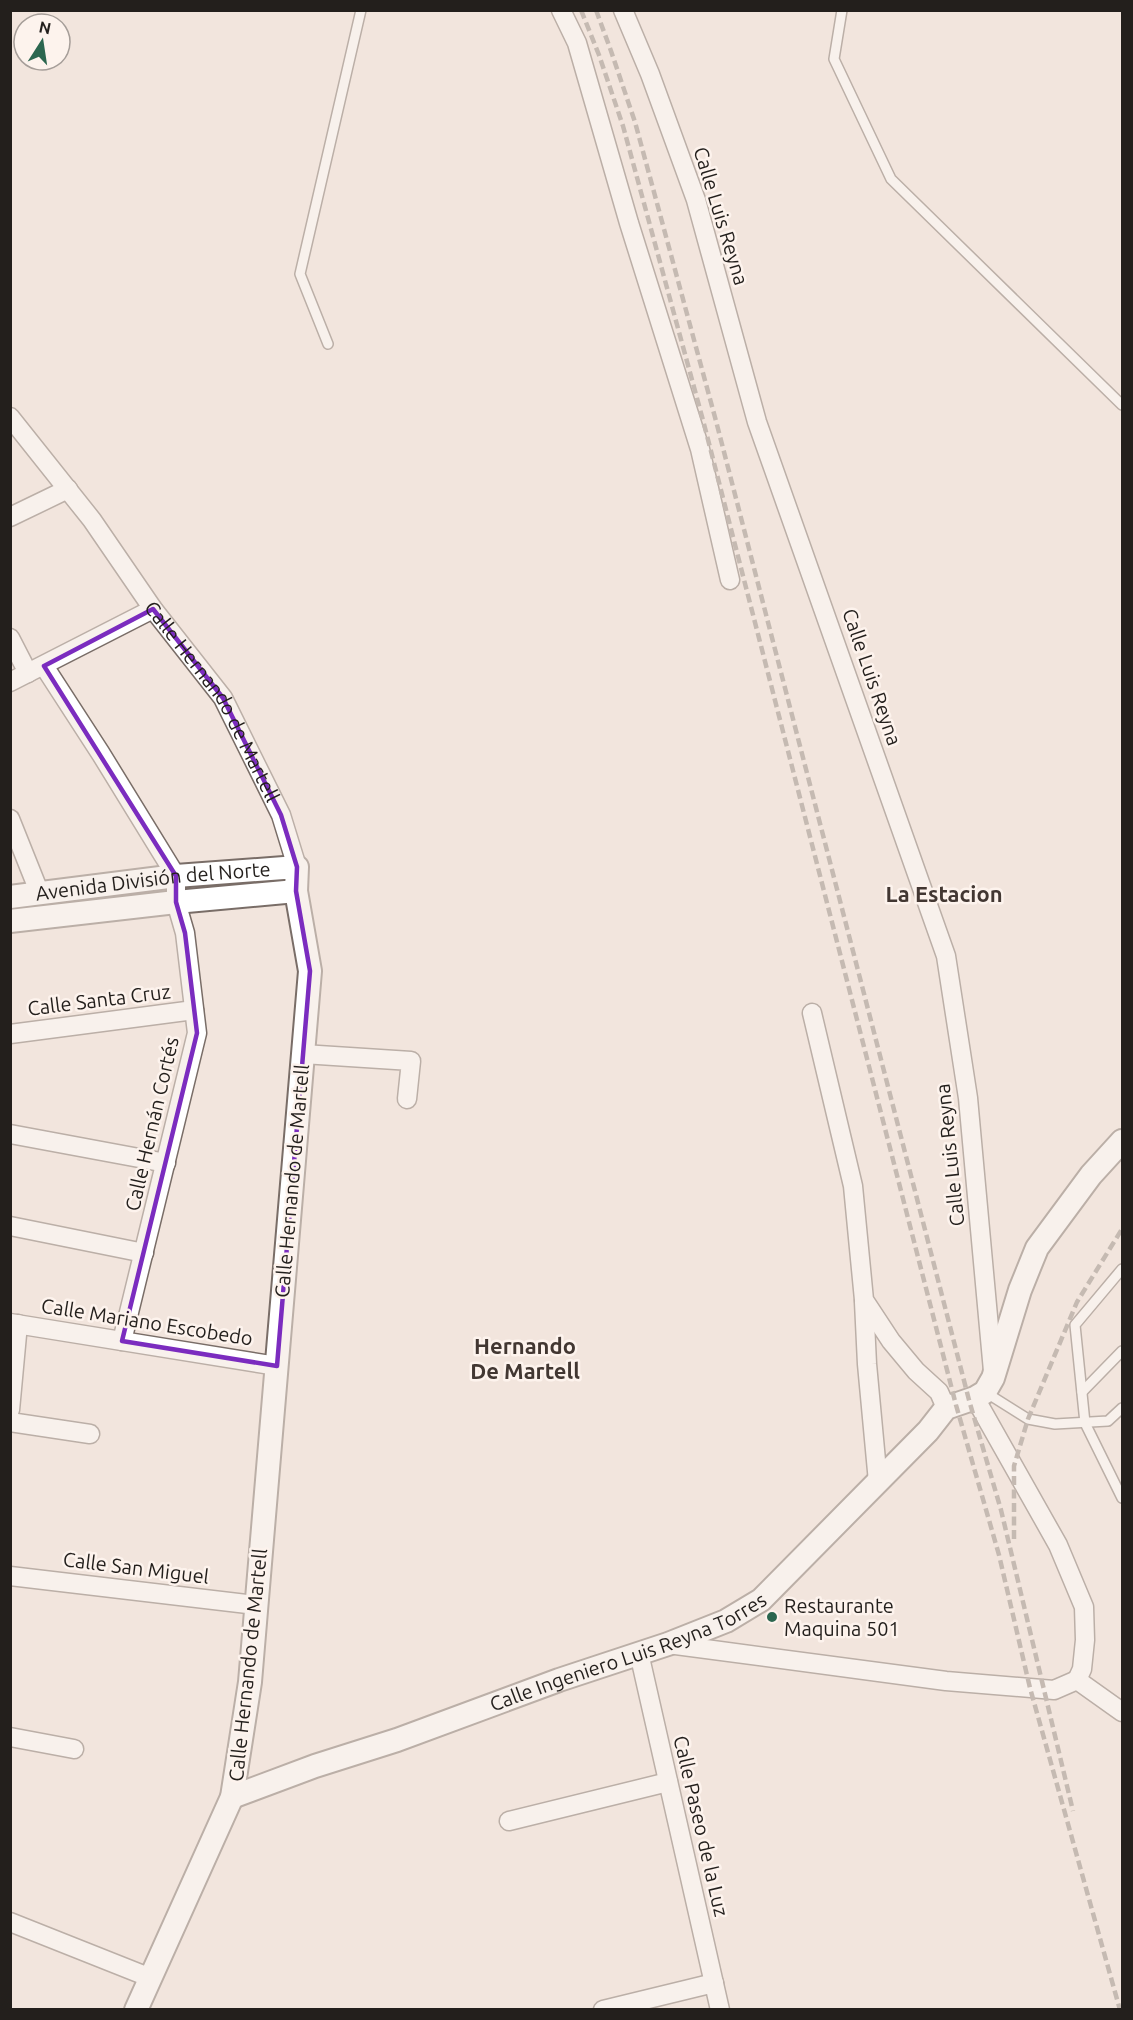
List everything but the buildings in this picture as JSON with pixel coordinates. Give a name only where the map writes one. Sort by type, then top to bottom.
[{"type":"street","points":[[561,10],[577,43],[629,223],[700,449],[730,580]]},
{"type":"street","name":"Calle Luis Reyna","points":[[623,10],[650,74],[696,200],[758,422],[946,956],[968,1098],[984,1389],[1058,1545],[1084,1607],[1085,1640],[1082,1669],[1077,1680]]},
{"type":"street","name":"Calle Hernando de Martell","points":[[10,417],[92,520],[153,609],[223,698],[281,815],[297,867],[296,891],[310,972],[250,1682],[232,1797],[136,2010]]},
{"type":"street","points":[[10,517],[68,489]]},
{"type":"street","points":[[10,682],[153,609]]},
{"type":"street","points":[[10,638],[101,754],[176,876]]},
{"type":"street","points":[[10,819],[40,894]]},
{"type":"street","name":"Avenida División del Norte","points":[[10,897],[176,876],[297,867]]},
{"type":"street","name":"Calle Hernán Cortés","points":[[122,1341],[197,1033],[185,933],[176,902],[176,876]]},
{"type":"street","name":"Avenida División del Norte","points":[[10,921],[296,891]]},
{"type":"street","name":"Calle Santa Cruz","points":[[10,1034],[194,1010]]},
{"type":"street","points":[[812,1013],[853,1186],[878,1482]]},
{"type":"street","points":[[303,1054],[411,1061],[407,1099]]},
{"type":"street","points":[[10,1134],[166,1162]]},
{"type":"street","points":[[864,1300],[891,1341],[916,1371],[939,1392],[946,1408],[984,1389],[1037,1248],[1091,1174],[1122,1141]]},
{"type":"street","points":[[10,1227],[144,1252]]},
{"type":"street","points":[[10,1410],[14,1324]]},
{"type":"street","name":"Calle Mariano Escobedo","points":[[14,1324],[277,1366]]},
{"type":"street","name":"Calle Ingeniero Luis Reyna Torres","points":[[232,1797],[315,1766],[397,1740],[559,1680],[668,1644],[726,1621],[761,1600],[878,1482],[946,1408]]},
{"type":"street","points":[[10,1422],[90,1434]]},
{"type":"street","name":"Calle San Miguel","points":[[10,1576],[256,1605]]},
{"type":"street","points":[[668,1644],[988,1685],[1054,1690],[1077,1680],[1122,1712]]},
{"type":"street","name":"Calle Paseo de la Luz","points":[[639,1653],[720,2010]]},
{"type":"street","points":[[10,1737],[74,1749]]},
{"type":"street","points":[[509,1821],[668,1782]]},
{"type":"street","points":[[10,1922],[151,1978]]},
{"type":"street","points":[[603,2010],[714,1983]]},
{"type":"lane","points":[[328,344],[300,274],[361,10]]},
{"type":"lane","points":[[843,10],[834,58],[891,179],[1122,405]]},
{"type":"lane","points":[[1122,1269],[1075,1325],[1085,1423],[1122,1497]]},
{"type":"lane","points":[[1082,1392],[1122,1351]]},
{"type":"lane","points":[[984,1389],[1028,1419],[1055,1424],[1108,1421],[1122,1408]]},
{"type":"highlighted area","points":[[153,609],[223,698],[281,815],[297,867],[296,891],[310,971],[277,1366],[122,1341],[197,1033],[185,933],[176,902],[176,876],[44,666]]},
{"type":"railway","points":[[581,10],[623,126],[704,424],[956,1405],[999,1555],[1030,1688],[1120,2010]]},
{"type":"railway","points":[[596,10],[635,122],[716,421],[969,1400],[1001,1510],[1073,1811]]},
{"type":"railway","points":[[1014,1539],[1014,1466],[1028,1419],[1077,1302],[1122,1229]]},
{"type":"place","name":"Restaurante Maquina 501","points":[[772,1617]]},
{"type":"district","name":"La Estacion","points":[[944,894]]},
{"type":"district","name":"Hernando De Martell","points":[[525,1358]]}]
